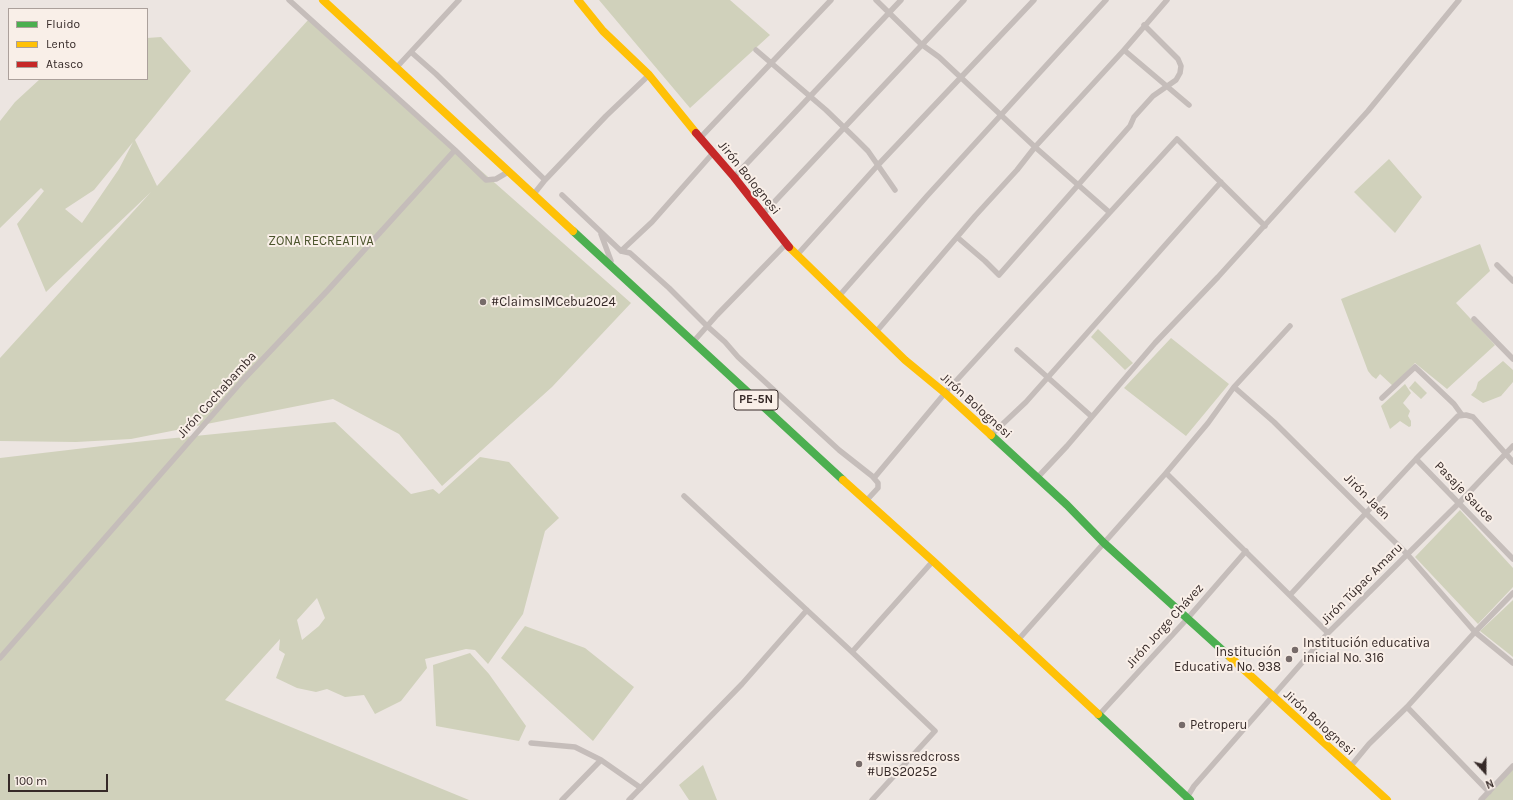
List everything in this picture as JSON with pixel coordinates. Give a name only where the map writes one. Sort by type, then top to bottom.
[{"type":"main road","name":"PE-5N","points":[[323,0],[533,195],[612,265],[693,342],[933,561],[1187,799]]},
{"type":"main road","name":"Jirón Bolognesi","points":[[578,0],[604,31],[648,75],[734,177],[786,244],[905,360],[945,393],[1067,505],[1104,543],[1388,800]]},
{"type":"street","points":[[289,0],[455,150],[486,180],[496,179],[508,172]]},
{"type":"street","points":[[396,68],[459,0]]},
{"type":"street","points":[[700,138],[832,0]]},
{"type":"street","points":[[876,0],[921,44],[939,57],[1035,147],[1109,212]]},
{"type":"street","points":[[734,177],[901,0]]},
{"type":"street","points":[[763,214],[843,127],[964,0]]},
{"type":"street","points":[[797,254],[960,77],[1034,0]]},
{"type":"street","points":[[839,296],[1106,0]]},
{"type":"street","points":[[876,332],[957,237],[1017,170],[1035,147],[1124,50],[1167,0]]},
{"type":"street","points":[[1037,478],[1067,446],[1091,416],[1155,343],[1265,226],[1368,111],[1459,0]]},
{"type":"street","points":[[957,237],[999,275],[1130,126],[1134,116],[1152,96],[1176,80],[1180,74],[1181,66],[1174,54],[1144,26]]},
{"type":"street","points":[[756,50],[826,110],[868,151],[895,190]]},
{"type":"street","points":[[1124,50],[1189,105]]},
{"type":"street","points":[[411,52],[436,74],[545,180]]},
{"type":"street","points":[[533,195],[545,180],[606,116],[648,75]]},
{"type":"street","points":[[874,478],[945,393],[1177,139],[1265,226]]},
{"type":"street","name":"Jirón Cochabamba","points":[[0,658],[243,380],[328,290],[455,150]]},
{"type":"street","points":[[621,252],[652,222],[713,153]]},
{"type":"street","points":[[991,435],[1020,408],[1221,182]]},
{"type":"street","points":[[562,195],[621,252],[630,253],[669,288],[725,342],[738,357],[839,450],[874,478],[878,483],[878,488],[866,501]]},
{"type":"street","points":[[601,233],[612,265]]},
{"type":"street","points":[[693,342],[786,244]]},
{"type":"street","points":[[1498,265],[1513,281]]},
{"type":"street","points":[[1474,319],[1513,359]]},
{"type":"street","points":[[1018,640],[1166,473],[1208,423],[1234,387],[1290,326]]},
{"type":"street","points":[[1017,350],[1091,416]]},
{"type":"street","points":[[1382,398],[1415,367],[1454,404],[1462,415]]},
{"type":"street","name":"Jirón Jaén","points":[[1234,387],[1274,422],[1407,554],[1475,632],[1513,663]]},
{"type":"street","points":[[1290,595],[1454,419],[1462,415],[1473,417],[1513,462]]},
{"type":"street","name":"Jirón Túpac Amaru","points":[[1187,799],[1194,786],[1328,633],[1459,503],[1513,446]]},
{"type":"street","name":"Pasaje Sauce","points":[[1416,459],[1513,559]]},
{"type":"street","points":[[1166,473],[1246,550],[1328,633]]},
{"type":"street","points":[[684,496],[935,731],[872,800]]},
{"type":"street","name":"Jirón Jorge Chávez","points":[[1098,716],[1188,619],[1246,550]]},
{"type":"street","points":[[852,652],[933,561]]},
{"type":"street","points":[[1350,766],[1369,744],[1407,707],[1475,632],[1513,593]]},
{"type":"street","points":[[629,800],[742,684],[807,610]]},
{"type":"street","points":[[1407,707],[1489,792]]},
{"type":"street","points":[[532,743],[575,747],[601,760],[641,788]]},
{"type":"street","points":[[562,800],[601,760]]},
{"type":"street","points":[[1481,800],[1513,766]]},
{"type":"green space","points":[[599,0],[730,0],[770,35],[690,108]]},
{"type":"green space","name":"ZONA RECREATIVA","points":[[309,19],[631,303],[552,387],[442,486],[399,434],[333,399],[131,439],[76,442],[0,441],[0,358],[151,192],[46,292],[17,224],[44,191],[41,188],[0,228],[0,121],[15,102],[39,80],[148,80],[148,38],[161,37],[191,71],[135,140],[157,186]],"holes":[[[133,142],[119,169],[82,223],[65,209],[94,190]]]},
{"type":"green space","points":[[1389,159],[1422,197],[1395,233],[1354,192]]},
{"type":"green space","points":[[1480,244],[1490,271],[1456,303],[1495,345],[1447,389],[1415,363],[1393,386],[1380,374],[1376,379],[1372,376],[1368,371],[1341,299]]},
{"type":"green space","points":[[1098,329],[1133,363],[1125,370],[1091,337]]},
{"type":"green space","points":[[1171,338],[1229,384],[1186,436],[1124,388]]},
{"type":"green space","points":[[1503,361],[1513,370],[1513,382],[1501,396],[1483,403],[1471,395],[1476,389],[1478,382]]},
{"type":"green space","points":[[1415,381],[1427,393],[1421,399],[1409,388]]},
{"type":"green space","points":[[1405,384],[1411,393],[1403,403],[1410,411],[1408,416],[1411,421],[1411,426],[1409,427],[1400,421],[1390,429],[1381,406]]},
{"type":"green space","points":[[335,422],[411,494],[433,489],[439,494],[480,457],[509,462],[559,518],[545,531],[523,614],[488,664],[475,650],[466,649],[425,659],[427,668],[401,701],[375,714],[364,695],[345,697],[327,689],[316,692],[297,688],[276,678],[285,654],[279,650],[280,639],[225,700],[469,800],[0,800],[0,458],[145,441]],"holes":[[[317,598],[325,618],[319,626],[302,640],[297,620]]]},
{"type":"green space","points":[[1460,510],[1513,568],[1513,587],[1478,624],[1415,557]]},
{"type":"green space","points":[[1513,600],[1513,657],[1480,631]]},
{"type":"green space","points":[[525,626],[585,648],[634,687],[593,741],[501,658]]},
{"type":"green space","points":[[470,653],[489,674],[526,726],[519,741],[436,726],[433,665]]},
{"type":"green space","points":[[1513,764],[1513,800],[1479,800]]},
{"type":"green space","points":[[703,765],[717,800],[689,800],[679,785]]},
{"type":"traffic: fast","points":[[573,231],[843,480]]},
{"type":"traffic: fast","points":[[991,435],[1067,505],[1104,543],[1230,657]]},
{"type":"traffic: fast","points":[[1098,714],[1190,800]]},
{"type":"traffic: slow","points":[[323,0],[573,231]]},
{"type":"traffic: slow","points":[[578,0],[603,31],[649,75],[696,133]]},
{"type":"traffic: slow","points":[[789,247],[905,360],[945,393],[991,435]]},
{"type":"traffic: slow","points":[[843,480],[1098,714]]},
{"type":"traffic: slow","points":[[1230,657],[1387,800]]},
{"type":"traffic: jam","points":[[696,133],[734,177],[789,247]]},
{"type":"place","name":"#ClaimsIMCebu2024","points":[[483,302]]},
{"type":"place","name":"Institución educativa inicial No. 316","points":[[1295,650]]},
{"type":"place","name":"Institución Educativa No. 938","points":[[1289,659]]},
{"type":"place","name":"Petroperu","points":[[1182,725]]},
{"type":"place","name":"#swissredcross #UBS20252","points":[[859,764]]}]
